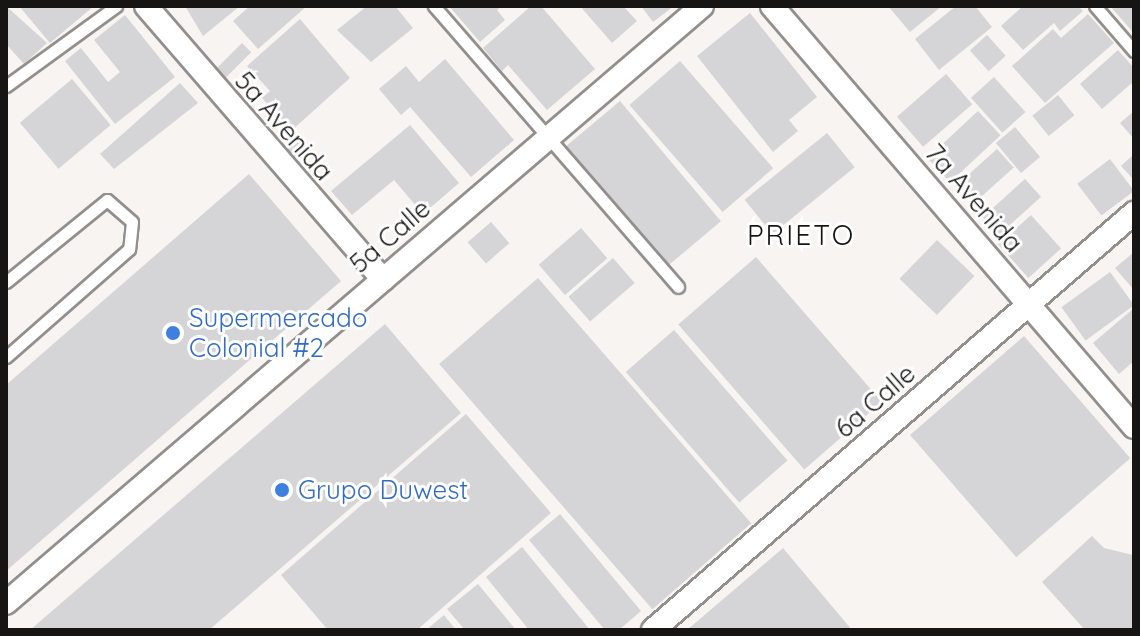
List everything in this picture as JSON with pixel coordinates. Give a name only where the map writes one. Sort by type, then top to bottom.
[{"type":"street","name":"5a Avenida","points":[[146,6],[383,280]]},
{"type":"street","name":"5a Calle","points":[[6,603],[702,6]]},
{"type":"street","name":"7a Avenida","points":[[772,6],[1134,427]]},
{"type":"street","name":"6a Calle","points":[[653,630],[1134,213]]},
{"type":"lane","points":[[6,86],[116,6]]},
{"type":"lane","points":[[434,6],[678,287]]},
{"type":"lane","points":[[1095,6],[1134,51]]},
{"type":"lane","points":[[6,282],[107,200],[132,222],[129,249],[6,357]]},
{"type":"building","points":[[6,6],[47,43],[24,64],[6,44]]},
{"type":"building","points":[[19,6],[94,6],[50,43]]},
{"type":"building","points":[[185,6],[240,6],[203,36]]},
{"type":"building","points":[[250,6],[307,6],[258,49],[233,21]]},
{"type":"building","points":[[367,6],[395,6],[413,28],[371,62],[337,30]]},
{"type":"building","points":[[449,6],[502,6],[497,10],[505,20],[480,42]]},
{"type":"building","points":[[531,6],[541,6],[595,69],[547,110],[508,65],[502,71],[483,48]]},
{"type":"building","points":[[580,6],[623,6],[637,21],[612,43]]},
{"type":"building","points":[[641,6],[674,6],[653,22]]},
{"type":"building","points":[[888,6],[942,6],[910,32]]},
{"type":"building","points":[[956,6],[975,6],[992,27],[939,70],[915,39]]},
{"type":"building","points":[[1023,6],[1078,6],[1083,11],[1060,31],[1054,23],[1023,50],[1001,26]]},
{"type":"building","points":[[1110,6],[1134,6],[1132,31]]},
{"type":"building","points":[[750,13],[817,97],[789,120],[798,131],[773,152],[697,56]]},
{"type":"building","points":[[1088,14],[1114,43],[1045,103],[1012,66],[1053,29],[1061,38]]},
{"type":"building","points":[[125,15],[175,77],[115,124],[65,61],[81,48],[108,82],[120,72],[94,40]]},
{"type":"building","points":[[300,19],[350,78],[291,131],[262,98],[270,91],[247,66]]},
{"type":"building","points":[[987,35],[1006,56],[989,71],[970,50]]},
{"type":"building","points":[[242,43],[251,52],[224,80],[214,71]]},
{"type":"building","points":[[1118,50],[1134,68],[1134,81],[1102,109],[1080,84]]},
{"type":"building","points":[[445,59],[514,140],[471,177],[410,107],[401,115],[379,89],[406,66],[419,82]]},
{"type":"building","points":[[680,61],[773,168],[723,212],[629,105]]},
{"type":"building","points":[[946,74],[972,104],[923,147],[897,117]]},
{"type":"building","points":[[994,77],[1025,112],[1002,133],[971,98]]},
{"type":"building","points":[[72,79],[111,125],[58,169],[20,123]]},
{"type":"building","points":[[180,83],[198,103],[114,169],[100,154]]},
{"type":"building","points":[[1058,95],[1074,115],[1049,136],[1032,116]]},
{"type":"building","points":[[620,101],[721,221],[664,269],[563,149]]},
{"type":"building","points":[[978,111],[1001,135],[950,182],[928,158]]},
{"type":"building","points":[[1134,111],[1134,139],[1120,123]]},
{"type":"building","points":[[410,125],[459,183],[423,214],[394,180],[352,215],[331,191]]},
{"type":"building","points":[[1015,127],[1040,157],[1021,173],[996,143]]},
{"type":"building","points":[[827,133],[855,167],[772,234],[745,200]]},
{"type":"building","points":[[300,134],[312,148],[296,161],[284,148]]},
{"type":"building","points":[[997,149],[1014,168],[975,202],[958,184]]},
{"type":"building","points":[[1134,154],[1134,180],[1121,166]]},
{"type":"building","points":[[1110,159],[1134,191],[1101,216],[1077,184]]},
{"type":"building","name":"Supermercado Colonial #2","points":[[249,174],[341,281],[6,571],[6,385]]},
{"type":"building","points":[[1025,179],[1041,197],[999,235],[983,217]]},
{"type":"building","points":[[1031,215],[1061,248],[1028,278],[998,244]]},
{"type":"building","points":[[491,222],[509,243],[486,263],[468,242]]},
{"type":"building","points":[[581,228],[607,258],[565,295],[539,265]]},
{"type":"building","points":[[937,240],[974,276],[937,315],[899,279]]},
{"type":"building","points":[[1134,252],[1134,290],[1115,268]]},
{"type":"building","points":[[756,257],[882,402],[804,469],[678,325]]},
{"type":"building","points":[[613,258],[635,283],[590,322],[568,297]]},
{"type":"building","points":[[1110,272],[1134,305],[1086,340],[1061,307]]},
{"type":"building","points":[[538,278],[751,523],[652,609],[439,364]]},
{"type":"building","points":[[1134,308],[1134,361],[1119,374],[1093,343]]},
{"type":"building","name":"Grupo Duwest","points":[[385,324],[461,413],[209,630],[30,630]]},
{"type":"building","points":[[674,330],[787,461],[739,503],[626,372]]},
{"type":"building","points":[[1024,336],[1130,458],[1016,557],[910,435]]},
{"type":"building","points":[[466,414],[551,513],[417,630],[328,630],[281,575]]},
{"type":"building","points":[[560,514],[641,611],[619,630],[605,630],[529,540]]},
{"type":"building","points":[[1092,536],[1104,548],[1133,555],[1134,630],[1085,630],[1042,582]]},
{"type":"building","points":[[522,547],[590,630],[529,630],[486,577]]},
{"type":"building","points":[[783,548],[852,630],[687,630]]},
{"type":"building","points":[[478,584],[516,630],[465,630],[447,609]]},
{"type":"building","points":[[444,615],[456,630],[426,630]]},
{"type":"place","name":"Supermercado Colonial #2","points":[[173,333]]},
{"type":"place","name":"Grupo Duwest","points":[[282,490]]},
{"type":"district","name":"PRIETO","points":[[801,235]]}]
